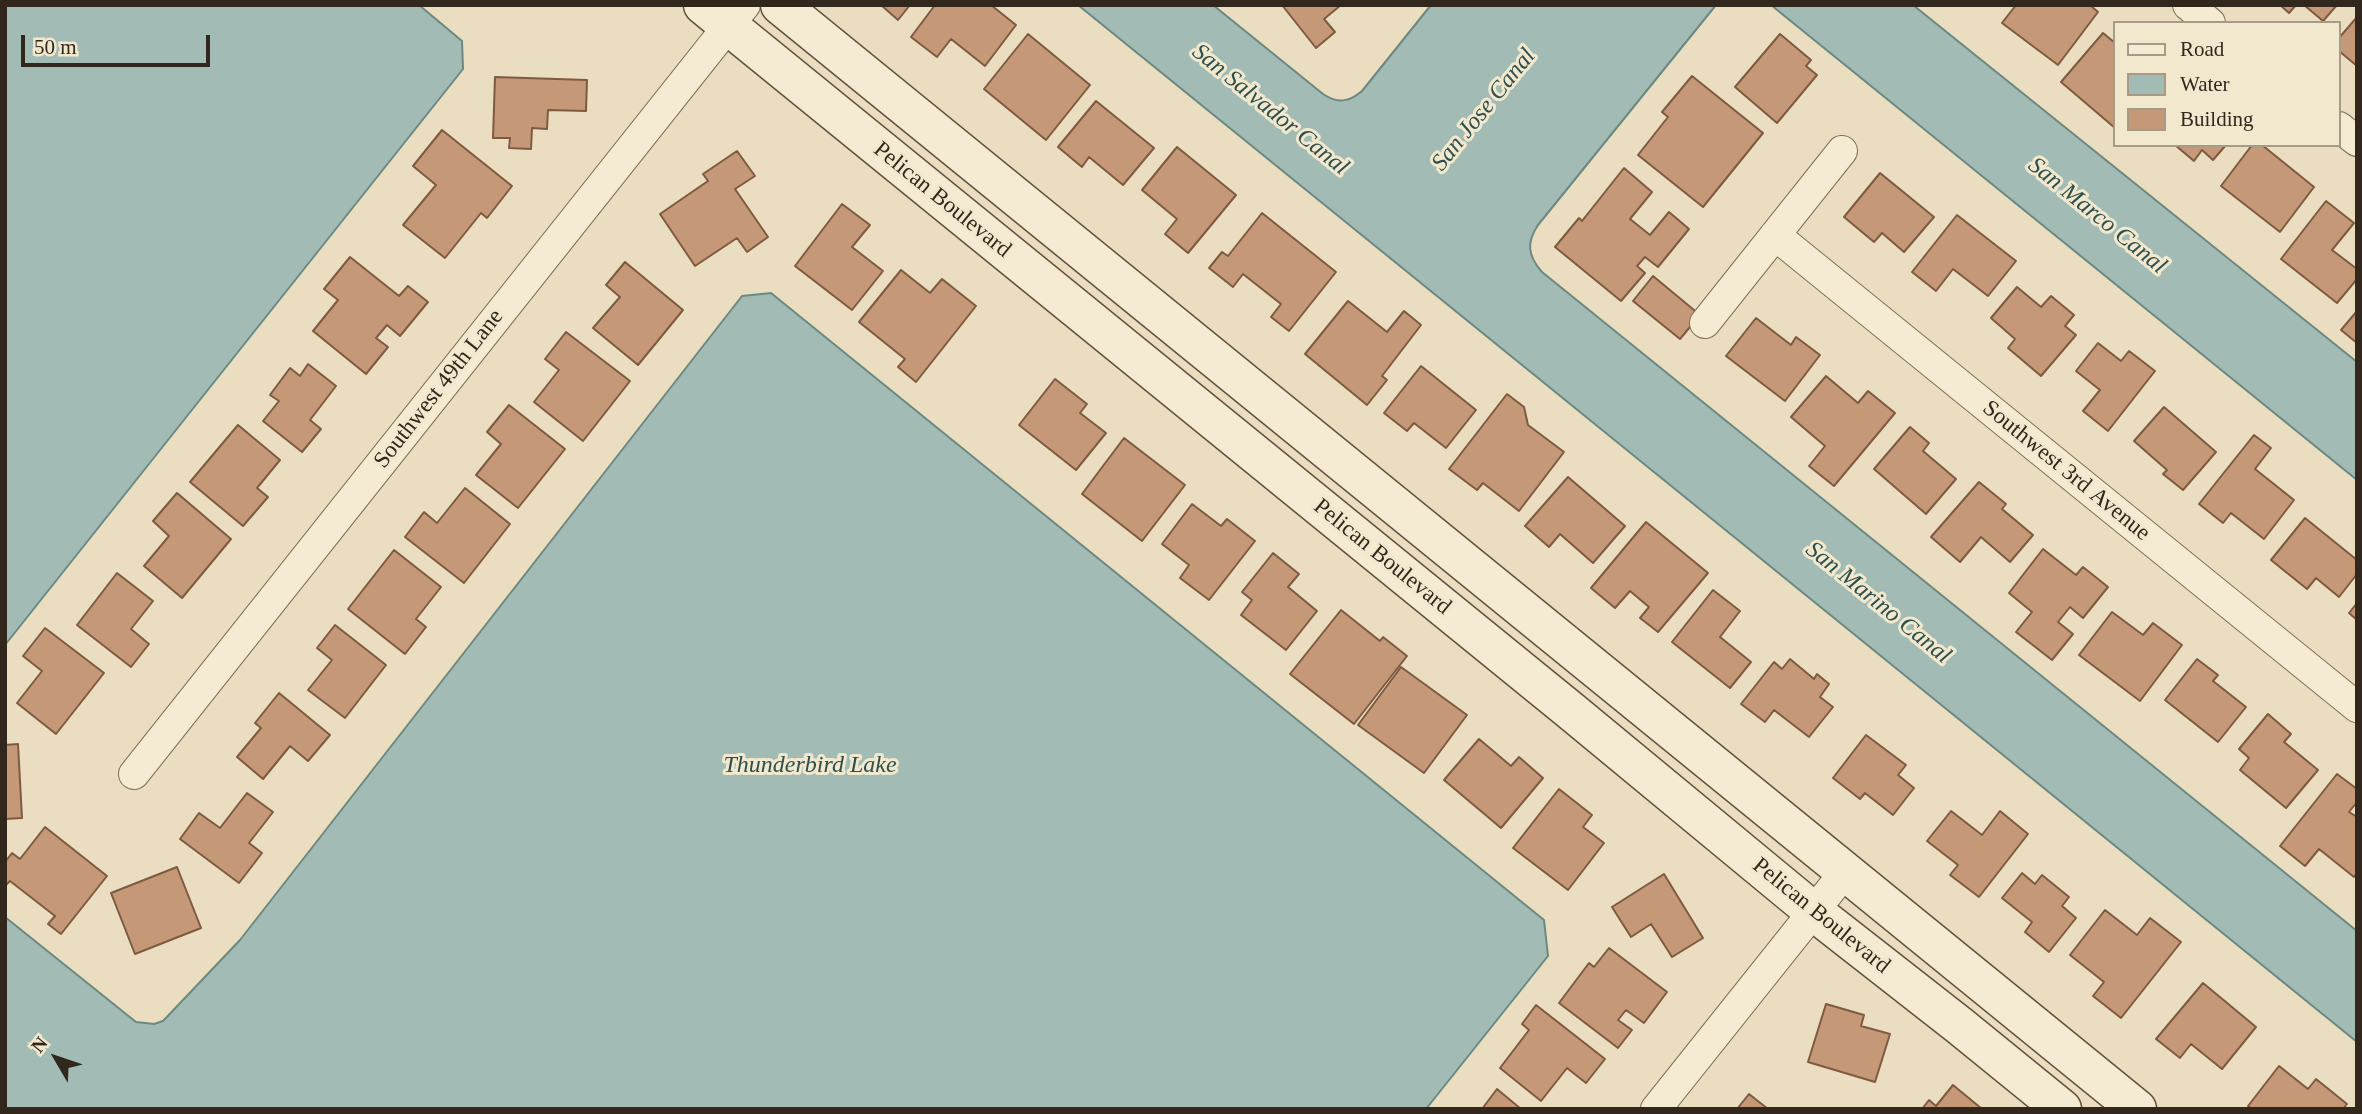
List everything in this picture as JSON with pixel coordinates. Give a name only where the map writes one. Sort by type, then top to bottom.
[{"type":"street","name":"Pelican Boulevard","points":[[780,5],[1845,872],[2125,1105]]},
{"type":"street","points":[[2188,5],[2208,21]]},
{"type":"street","name":"Pelican Boulevard","points":[[725,12],[1247,448],[1572,711],[1813,911],[2062,1109]]},
{"type":"street","name":"Southwest 49th Lane","points":[[134,774],[725,12]]},
{"type":"street","points":[[2341,129],[2357,141]]},
{"type":"street","points":[[1705,323],[1842,151]]},
{"type":"street","name":"Southwest 3rd Avenue","points":[[1775,235],[2357,707]]},
{"type":"street","points":[[1247,448],[1277,410]]},
{"type":"street","points":[[1656,1109],[1845,872]]},
{"type":"water","points":[[5,5],[419,5],[462,41],[463,69],[5,645]]},
{"type":"water","points":[[1078,5],[1213,5],[1323,94],[1343,100],[1353,98],[1362,91],[1431,5],[1716,5],[1538,225],[1530,244],[1534,260],[1542,272],[2357,931],[2357,1042]]},
{"type":"water","name":"San Marco Canal","points":[[1771,5],[1913,5],[2357,362],[2357,480]]},
{"type":"water","name":"Thunderbird Lake","points":[[771,293],[1544,920],[1548,956],[1426,1109],[5,1109],[5,917],[136,1022],[154,1024],[163,1021],[240,940],[742,296]]},
{"type":"building","points":[[881,5],[910,5],[898,20]]},
{"type":"building","points":[[935,5],[991,5],[1016,25],[985,66],[951,39],[937,57],[911,37]]},
{"type":"building","points":[[1282,5],[1341,5],[1324,19],[1335,32],[1316,48]]},
{"type":"building","points":[[2016,5],[2090,5],[2098,12],[2058,65],[2002,23]]},
{"type":"building","points":[[2280,5],[2296,5],[2289,13]]},
{"type":"building","points":[[2304,5],[2337,5],[2323,21]]},
{"type":"building","points":[[2357,17],[2357,66],[2341,53],[2341,36]]},
{"type":"building","points":[[2103,33],[2114,42],[2114,127],[2061,82]]},
{"type":"building","points":[[1028,34],[1090,85],[1046,140],[984,89]]},
{"type":"building","points":[[1780,34],[1811,60],[1806,66],[1817,75],[1777,123],[1735,87]]},
{"type":"building","points":[[1692,76],[1763,133],[1703,207],[1638,155],[1668,117],[1662,112]]},
{"type":"building","points":[[495,77],[587,80],[586,111],[548,110],[547,129],[532,128],[531,149],[509,148],[510,138],[493,138]]},
{"type":"building","points":[[1096,101],[1154,148],[1123,185],[1089,157],[1082,167],[1058,147]]},
{"type":"building","points":[[442,130],[512,186],[487,218],[481,213],[445,258],[403,225],[436,185],[413,166]]},
{"type":"building","points":[[1177,147],[1236,195],[1188,253],[1165,234],[1177,219],[1142,190]]},
{"type":"building","points":[[2177,147],[2224,147],[2213,160],[2202,150],[2194,161]]},
{"type":"building","points":[[2250,147],[2264,147],[2314,187],[2280,232],[2221,186]]},
{"type":"building","points":[[737,151],[755,176],[735,189],[768,237],[747,252],[737,238],[695,266],[660,214],[708,181],[703,174]]},
{"type":"building","points":[[1624,168],[1652,192],[1630,219],[1650,235],[1669,212],[1689,229],[1658,267],[1645,257],[1637,266],[1645,273],[1621,301],[1555,247],[1579,218],[1582,221]]},
{"type":"building","points":[[1880,173],[1934,217],[1904,252],[1882,233],[1874,242],[1844,217]]},
{"type":"building","points":[[2326,201],[2354,223],[2332,250],[2357,269],[2357,279],[2337,303],[2281,259]]},
{"type":"building","points":[[842,204],[870,225],[852,247],[883,271],[852,310],[795,266]]},
{"type":"building","points":[[1262,213],[1336,272],[1289,331],[1271,317],[1281,304],[1243,274],[1233,287],[1209,268],[1222,252],[1228,256]]},
{"type":"building","points":[[1957,215],[2016,261],[1988,296],[1953,269],[1936,291],[1912,272]]},
{"type":"building","points":[[350,257],[399,296],[408,286],[428,302],[400,336],[387,325],[376,338],[388,347],[366,374],[313,331],[338,300],[324,289]]},
{"type":"building","points":[[625,262],[683,310],[638,365],[593,328],[620,297],[606,285]]},
{"type":"building","points":[[901,270],[930,293],[942,279],[976,306],[916,382],[898,367],[905,359],[859,322]]},
{"type":"building","points":[[1653,276],[1700,315],[1680,339],[1633,301]]},
{"type":"building","points":[[2017,287],[2041,307],[2051,296],[2074,315],[2065,326],[2076,335],[2041,376],[2008,348],[2015,339],[1991,318]]},
{"type":"building","points":[[1348,301],[1387,332],[1404,311],[1421,325],[1382,376],[1387,380],[1367,405],[1305,354]]},
{"type":"building","points":[[2357,311],[2357,343],[2341,330]]},
{"type":"building","points":[[1756,318],[1791,345],[1796,337],[1820,355],[1785,401],[1726,356]]},
{"type":"building","points":[[566,332],[630,381],[583,441],[534,402],[559,370],[545,359]]},
{"type":"building","points":[[2098,343],[2121,361],[2129,351],[2155,371],[2108,431],[2083,411],[2100,390],[2076,371]]},
{"type":"building","points":[[308,364],[336,386],[310,420],[321,429],[302,452],[263,421],[279,401],[270,395],[290,368],[300,376]]},
{"type":"building","points":[[1421,366],[1476,410],[1446,448],[1414,423],[1407,431],[1384,413]]},
{"type":"building","points":[[1826,376],[1858,403],[1868,391],[1895,413],[1834,486],[1809,466],[1825,446],[1791,417]]},
{"type":"building","points":[[1055,379],[1087,404],[1080,413],[1106,433],[1076,470],[1019,425]]},
{"type":"building","points":[[1507,394],[1524,407],[1528,425],[1564,452],[1519,511],[1483,483],[1477,490],[1449,469]]},
{"type":"building","points":[[509,405],[565,449],[518,508],[476,475],[501,444],[487,432]]},
{"type":"building","points":[[2164,407],[2216,452],[2183,490],[2163,474],[2167,470],[2134,441]]},
{"type":"building","points":[[238,425],[280,460],[257,488],[268,497],[243,526],[190,482]]},
{"type":"building","points":[[1910,427],[1929,443],[1923,451],[1956,479],[1926,514],[1874,469]]},
{"type":"building","points":[[2254,435],[2271,448],[2255,469],[2294,500],[2264,539],[2231,513],[2223,523],[2199,504]]},
{"type":"building","points":[[1124,438],[1185,485],[1142,541],[1082,494]]},
{"type":"building","points":[[1568,477],[1625,526],[1593,563],[1560,534],[1549,547],[1525,526]]},
{"type":"building","points":[[1979,482],[2006,504],[2002,509],[2033,535],[2010,562],[1981,537],[1960,562],[1931,537]]},
{"type":"building","points":[[465,488],[510,524],[464,583],[405,537],[424,512],[437,523]]},
{"type":"building","points":[[177,493],[231,539],[182,598],[144,566],[169,536],[153,521]]},
{"type":"building","points":[[1192,504],[1221,526],[1227,519],[1255,541],[1209,600],[1180,578],[1189,565],[1162,544]]},
{"type":"building","points":[[2305,518],[2357,560],[2357,574],[2339,597],[2316,578],[2307,589],[2271,560]]},
{"type":"building","points":[[1646,522],[1708,573],[1658,632],[1640,618],[1649,607],[1630,591],[1615,608],[1591,588]]},
{"type":"building","points":[[2043,549],[2076,575],[2083,567],[2108,587],[2083,618],[2070,607],[2058,622],[2073,634],[2052,660],[2016,632],[2032,612],[2009,593]]},
{"type":"building","points":[[394,550],[441,587],[416,619],[426,627],[405,654],[348,609]]},
{"type":"building","points":[[1273,553],[1299,574],[1288,587],[1317,611],[1286,650],[1241,615],[1252,600],[1242,592]]},
{"type":"building","points":[[117,573],[153,601],[131,629],[149,644],[131,667],[77,625]]},
{"type":"building","points":[[1713,590],[1740,611],[1720,637],[1751,662],[1730,688],[1672,642]]},
{"type":"building","points":[[2357,603],[2357,620],[2349,613]]},
{"type":"building","points":[[1341,610],[1380,641],[1383,637],[1407,656],[1354,724],[1290,674]]},
{"type":"building","points":[[2112,612],[2143,635],[2153,623],[2182,645],[2140,701],[2079,655]]},
{"type":"building","points":[[335,625],[386,665],[345,718],[308,690],[332,660],[317,648]]},
{"type":"building","points":[[45,628],[104,673],[56,734],[17,703],[42,671],[23,656]]},
{"type":"building","points":[[1790,659],[1814,679],[1817,674],[1829,684],[1820,697],[1833,707],[1809,737],[1774,710],[1765,722],[1741,704],[1774,662],[1782,669]]},
{"type":"building","points":[[2197,659],[2218,675],[2213,681],[2246,707],[2218,742],[2165,700]]},
{"type":"building","points":[[1401,667],[1467,715],[1424,773],[1358,725]]},
{"type":"building","points":[[279,693],[330,735],[308,761],[290,746],[263,779],[237,757],[261,728],[255,723]]},
{"type":"building","points":[[2268,714],[2291,734],[2284,742],[2318,770],[2286,808],[2240,770],[2249,758],[2239,749]]},
{"type":"building","points":[[1866,735],[1906,765],[1898,775],[1914,788],[1893,815],[1865,793],[1860,799],[1833,778]]},
{"type":"building","points":[[1479,739],[1511,766],[1519,757],[1543,778],[1501,828],[1444,780]]},
{"type":"building","points":[[18,744],[22,818],[5,819],[5,745]]},
{"type":"building","points":[[2337,774],[2357,789],[2357,802],[2349,812],[2357,817],[2357,873],[2354,877],[2319,849],[2305,866],[2280,846]]},
{"type":"building","points":[[1559,789],[1592,815],[1583,827],[1604,843],[1568,890],[1513,848]]},
{"type":"building","points":[[247,793],[273,812],[249,843],[262,853],[239,883],[180,839],[199,813],[220,828]]},
{"type":"building","points":[[1951,811],[1982,835],[2000,811],[2028,834],[1979,897],[1950,875],[1958,865],[1927,841]]},
{"type":"building","points":[[45,827],[107,876],[61,934],[48,924],[55,916],[10,881],[5,886],[5,862],[12,853],[20,859]]},
{"type":"building","points":[[177,867],[201,928],[135,954],[111,893]]},
{"type":"building","points":[[2022,873],[2035,884],[2042,875],[2069,897],[2062,906],[2076,918],[2049,952],[2025,932],[2032,922],[2002,898]]},
{"type":"building","points":[[1664,874],[1703,938],[1672,957],[1651,924],[1631,937],[1612,907]]},
{"type":"building","points":[[2105,910],[2137,935],[2150,918],[2181,942],[2121,1018],[2093,996],[2104,982],[2070,955]]},
{"type":"building","points":[[1609,948],[1667,992],[1644,1023],[1626,1010],[1618,1020],[1632,1030],[1618,1048],[1559,1003],[1589,963],[1594,967]]},
{"type":"building","points":[[2203,983],[2256,1027],[2222,1069],[2191,1044],[2180,1058],[2156,1039]]},
{"type":"building","points":[[1826,1004],[1864,1015],[1861,1026],[1890,1034],[1875,1082],[1808,1062]]},
{"type":"building","points":[[1536,1005],[1605,1059],[1586,1083],[1567,1068],[1541,1101],[1500,1068],[1529,1030],[1522,1024]]},
{"type":"building","points":[[2279,1066],[2308,1089],[2316,1079],[2347,1104],[2343,1109],[2252,1109],[2248,1106]]},
{"type":"building","points":[[1953,1085],[1982,1109],[1922,1109],[1929,1100],[1936,1106]]},
{"type":"building","points":[[1497,1089],[1521,1109],[1482,1109]]},
{"type":"building","points":[[1749,1094],[1768,1109],[1737,1109]]},
{"type":"water label","name":"San Salvador Canal","points":[[1270,110]]},
{"type":"water label","name":"San Jose Canal","points":[[1484,110]]},
{"type":"water label","name":"San Marino Canal","points":[[1878,603]]}]
